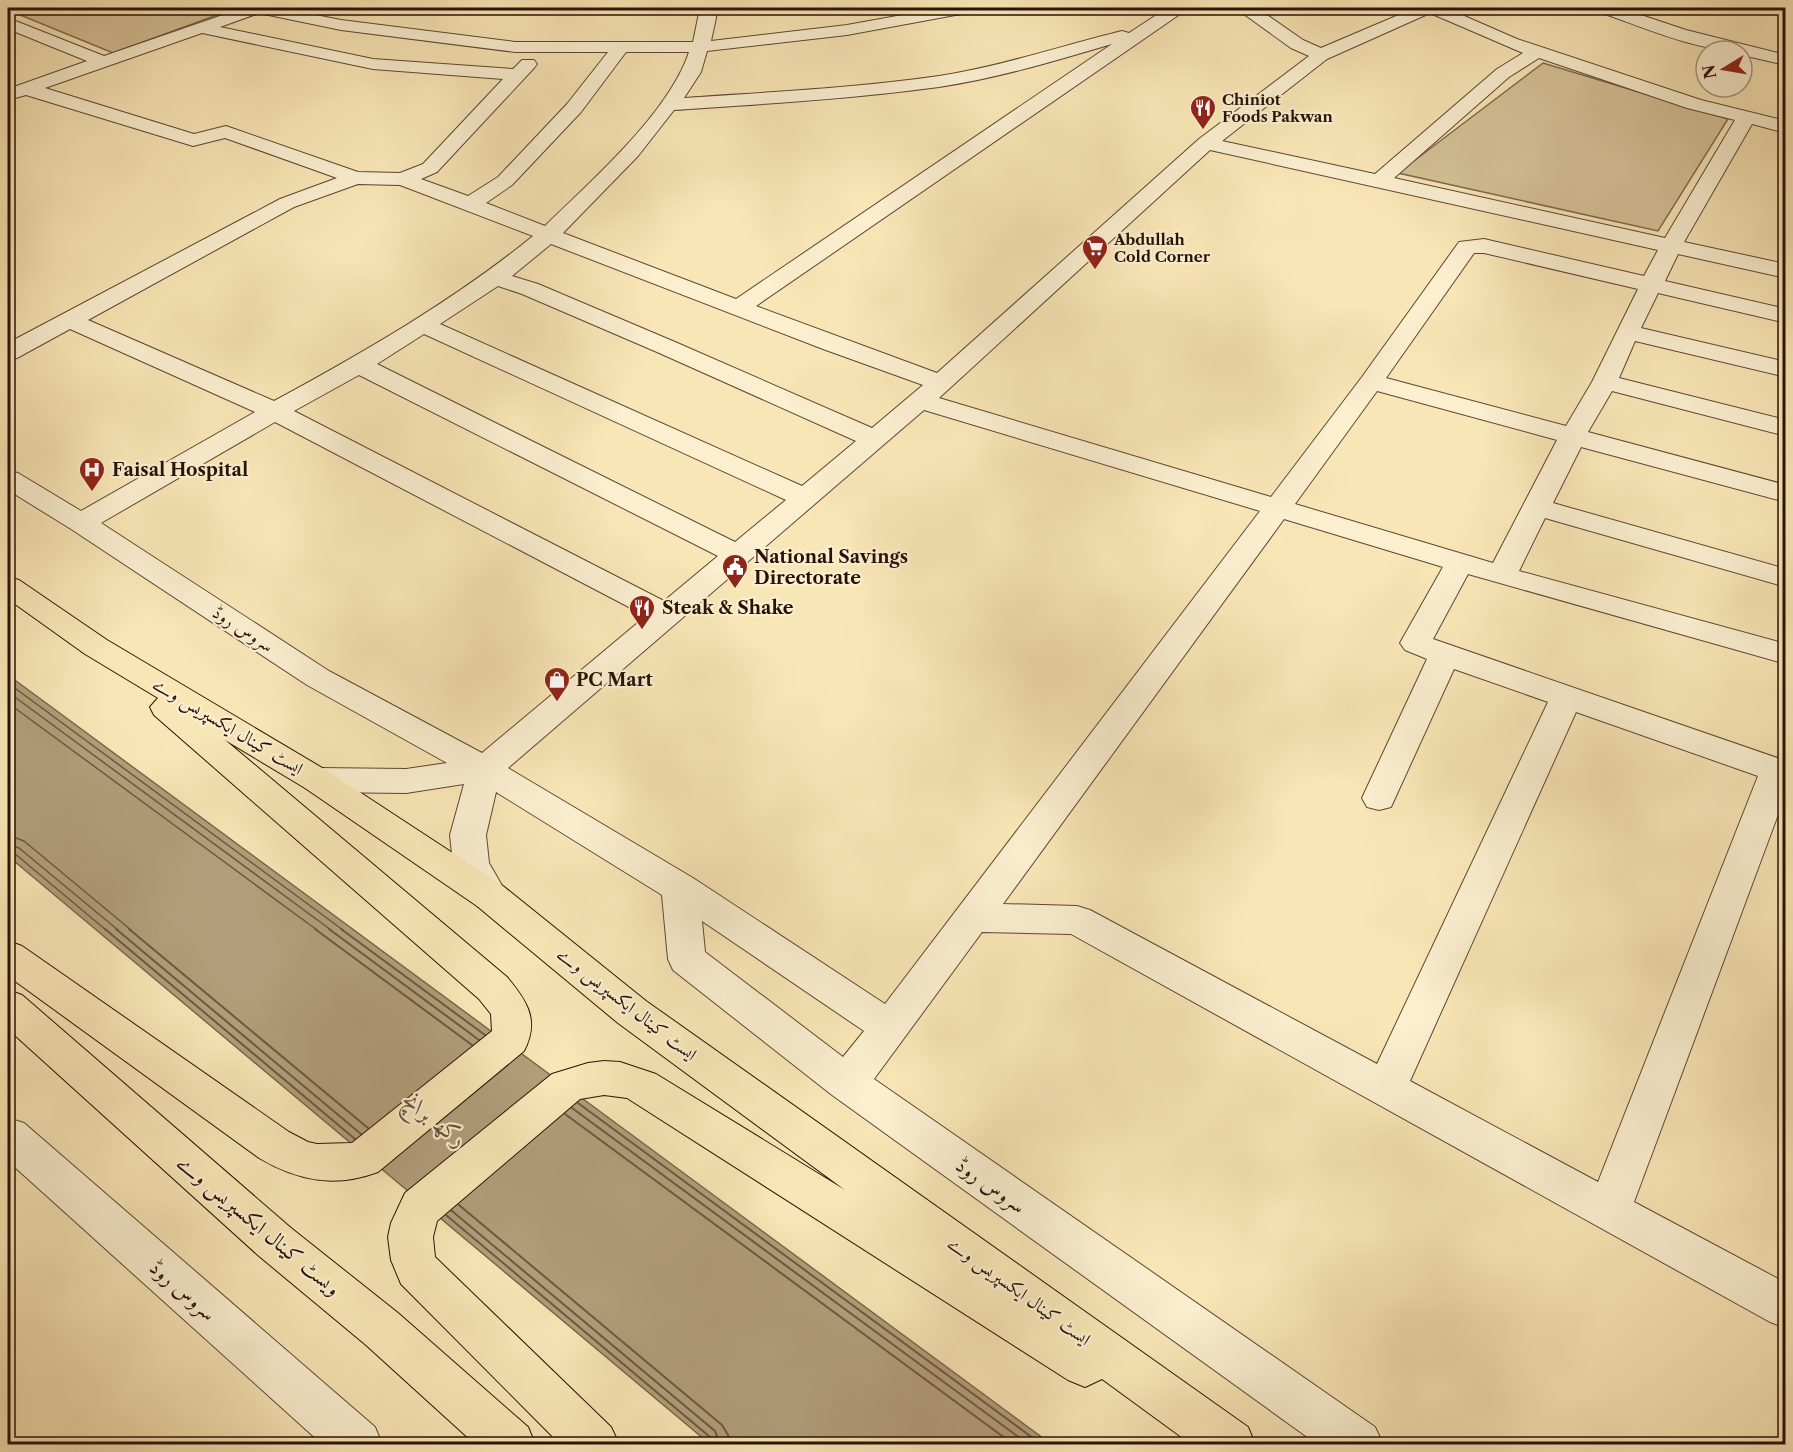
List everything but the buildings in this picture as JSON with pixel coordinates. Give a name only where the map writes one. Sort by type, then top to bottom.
[{"type":"main road","name":"ایسٹ کینال ایکسپریس وے","points":[[8,586],[96,646],[317,780],[490,896],[632,1012],[1231,1444]]},
{"type":"main road","points":[[8,957],[291,1155],[313,1163],[337,1165],[363,1159],[510,1039],[514,1024],[507,1004],[493,988],[96,646]]},
{"type":"main road","name":"ویسٹ کینال ایکسپریس وے","points":[[8,1006],[275,1242],[382,1329],[511,1444]]},
{"type":"main road","points":[[594,1444],[417,1269],[410,1251],[410,1229],[421,1207],[567,1086],[592,1078],[616,1076],[641,1086],[1214,1444]]},
{"type":"street","points":[[8,95],[258,8],[341,25],[515,47],[700,47],[847,30],[966,8]]},
{"type":"street","points":[[81,523],[359,365],[495,278],[549,234],[631,152],[669,105],[692,72],[708,18],[708,8]]},
{"type":"street","points":[[738,308],[1177,8]]},
{"type":"street","points":[[1247,8],[1297,44],[1321,56]]},
{"type":"street","points":[[317,780],[405,781],[485,769],[931,392],[1206,144],[1321,56],[1428,8]]},
{"type":"street","points":[[1433,8],[1511,44],[1694,104],[1785,127]]},
{"type":"street","points":[[1605,8],[1680,33],[1785,60]]},
{"type":"street","points":[[1635,8],[1785,49]]},
{"type":"street","points":[[8,23],[104,62]]},
{"type":"street","points":[[201,28],[373,64],[518,75]]},
{"type":"street","points":[[669,105],[810,95],[940,81],[1017,66],[1145,30]]},
{"type":"street","points":[[403,180],[430,168],[545,47]]},
{"type":"street","points":[[469,205],[505,181],[574,108],[608,66],[620,47]]},
{"type":"street","points":[[1379,181],[1503,73],[1537,52]]},
{"type":"street","points":[[8,74],[30,88],[193,140],[226,132],[356,178],[403,180],[738,308],[931,392],[1276,507],[1502,575],[1785,654]]},
{"type":"street","points":[[1502,575],[1573,436],[1605,382],[1627,332],[1671,246],[1746,117]]},
{"type":"street","points":[[1206,144],[1785,271]]},
{"type":"street","points":[[8,353],[287,203],[356,178]]},
{"type":"street","points":[[847,1083],[1371,382],[1467,247],[1475,244],[1785,316]]},
{"type":"street","points":[[495,278],[530,289],[874,439]]},
{"type":"street","points":[[68,320],[275,411],[668,615]]},
{"type":"street","points":[[421,324],[805,498]]},
{"type":"street","points":[[1627,332],[1785,370]]},
{"type":"street","points":[[359,365],[739,555]]},
{"type":"street","points":[[1371,382],[1785,494]]},
{"type":"street","points":[[1605,382],[1785,428]]},
{"type":"street","name":"سروس روڈ","points":[[8,478],[318,678],[485,769],[680,888],[890,1028]]},
{"type":"street","points":[[1537,507],[1785,578]]},
{"type":"street","points":[[1460,562],[1416,643],[1781,771],[1609,1210]]},
{"type":"street","points":[[1379,798],[1445,655]]},
{"type":"street","points":[[1386,1088],[1567,697]]},
{"type":"street","points":[[485,769],[468,835],[471,864],[490,896]]},
{"type":"street","name":"سروس روڈ","points":[[680,888],[687,959],[847,1083],[1358,1444]]},
{"type":"street","points":[[972,918],[1077,920],[1785,1307]]},
{"type":"street","name":"سروس روڈ","points":[[8,1136],[358,1444]]},
{"type":"shaded area","points":[[8,8],[222,8],[228,11],[113,53],[8,10]]},
{"type":"shaded area","points":[[1543,63],[1728,119],[1658,231],[1398,173]]},
{"type":"water","name":"رکھ برانچ","points":[[8,675],[1051,1444],[710,1444],[8,856]]},
{"type":"place","name":"Chiniot Foods Pakwan","points":[[1203,131]]},
{"type":"place","name":"Abdullah Cold Corner","points":[[1095,271]]},
{"type":"place","name":"Faisal Hospital","points":[[92,493]]},
{"type":"place","name":"National Savings Directorate","points":[[735,590]]},
{"type":"place","name":"Steak & Shake","points":[[642,631]]},
{"type":"place","name":"PC Mart","points":[[557,703]]}]
